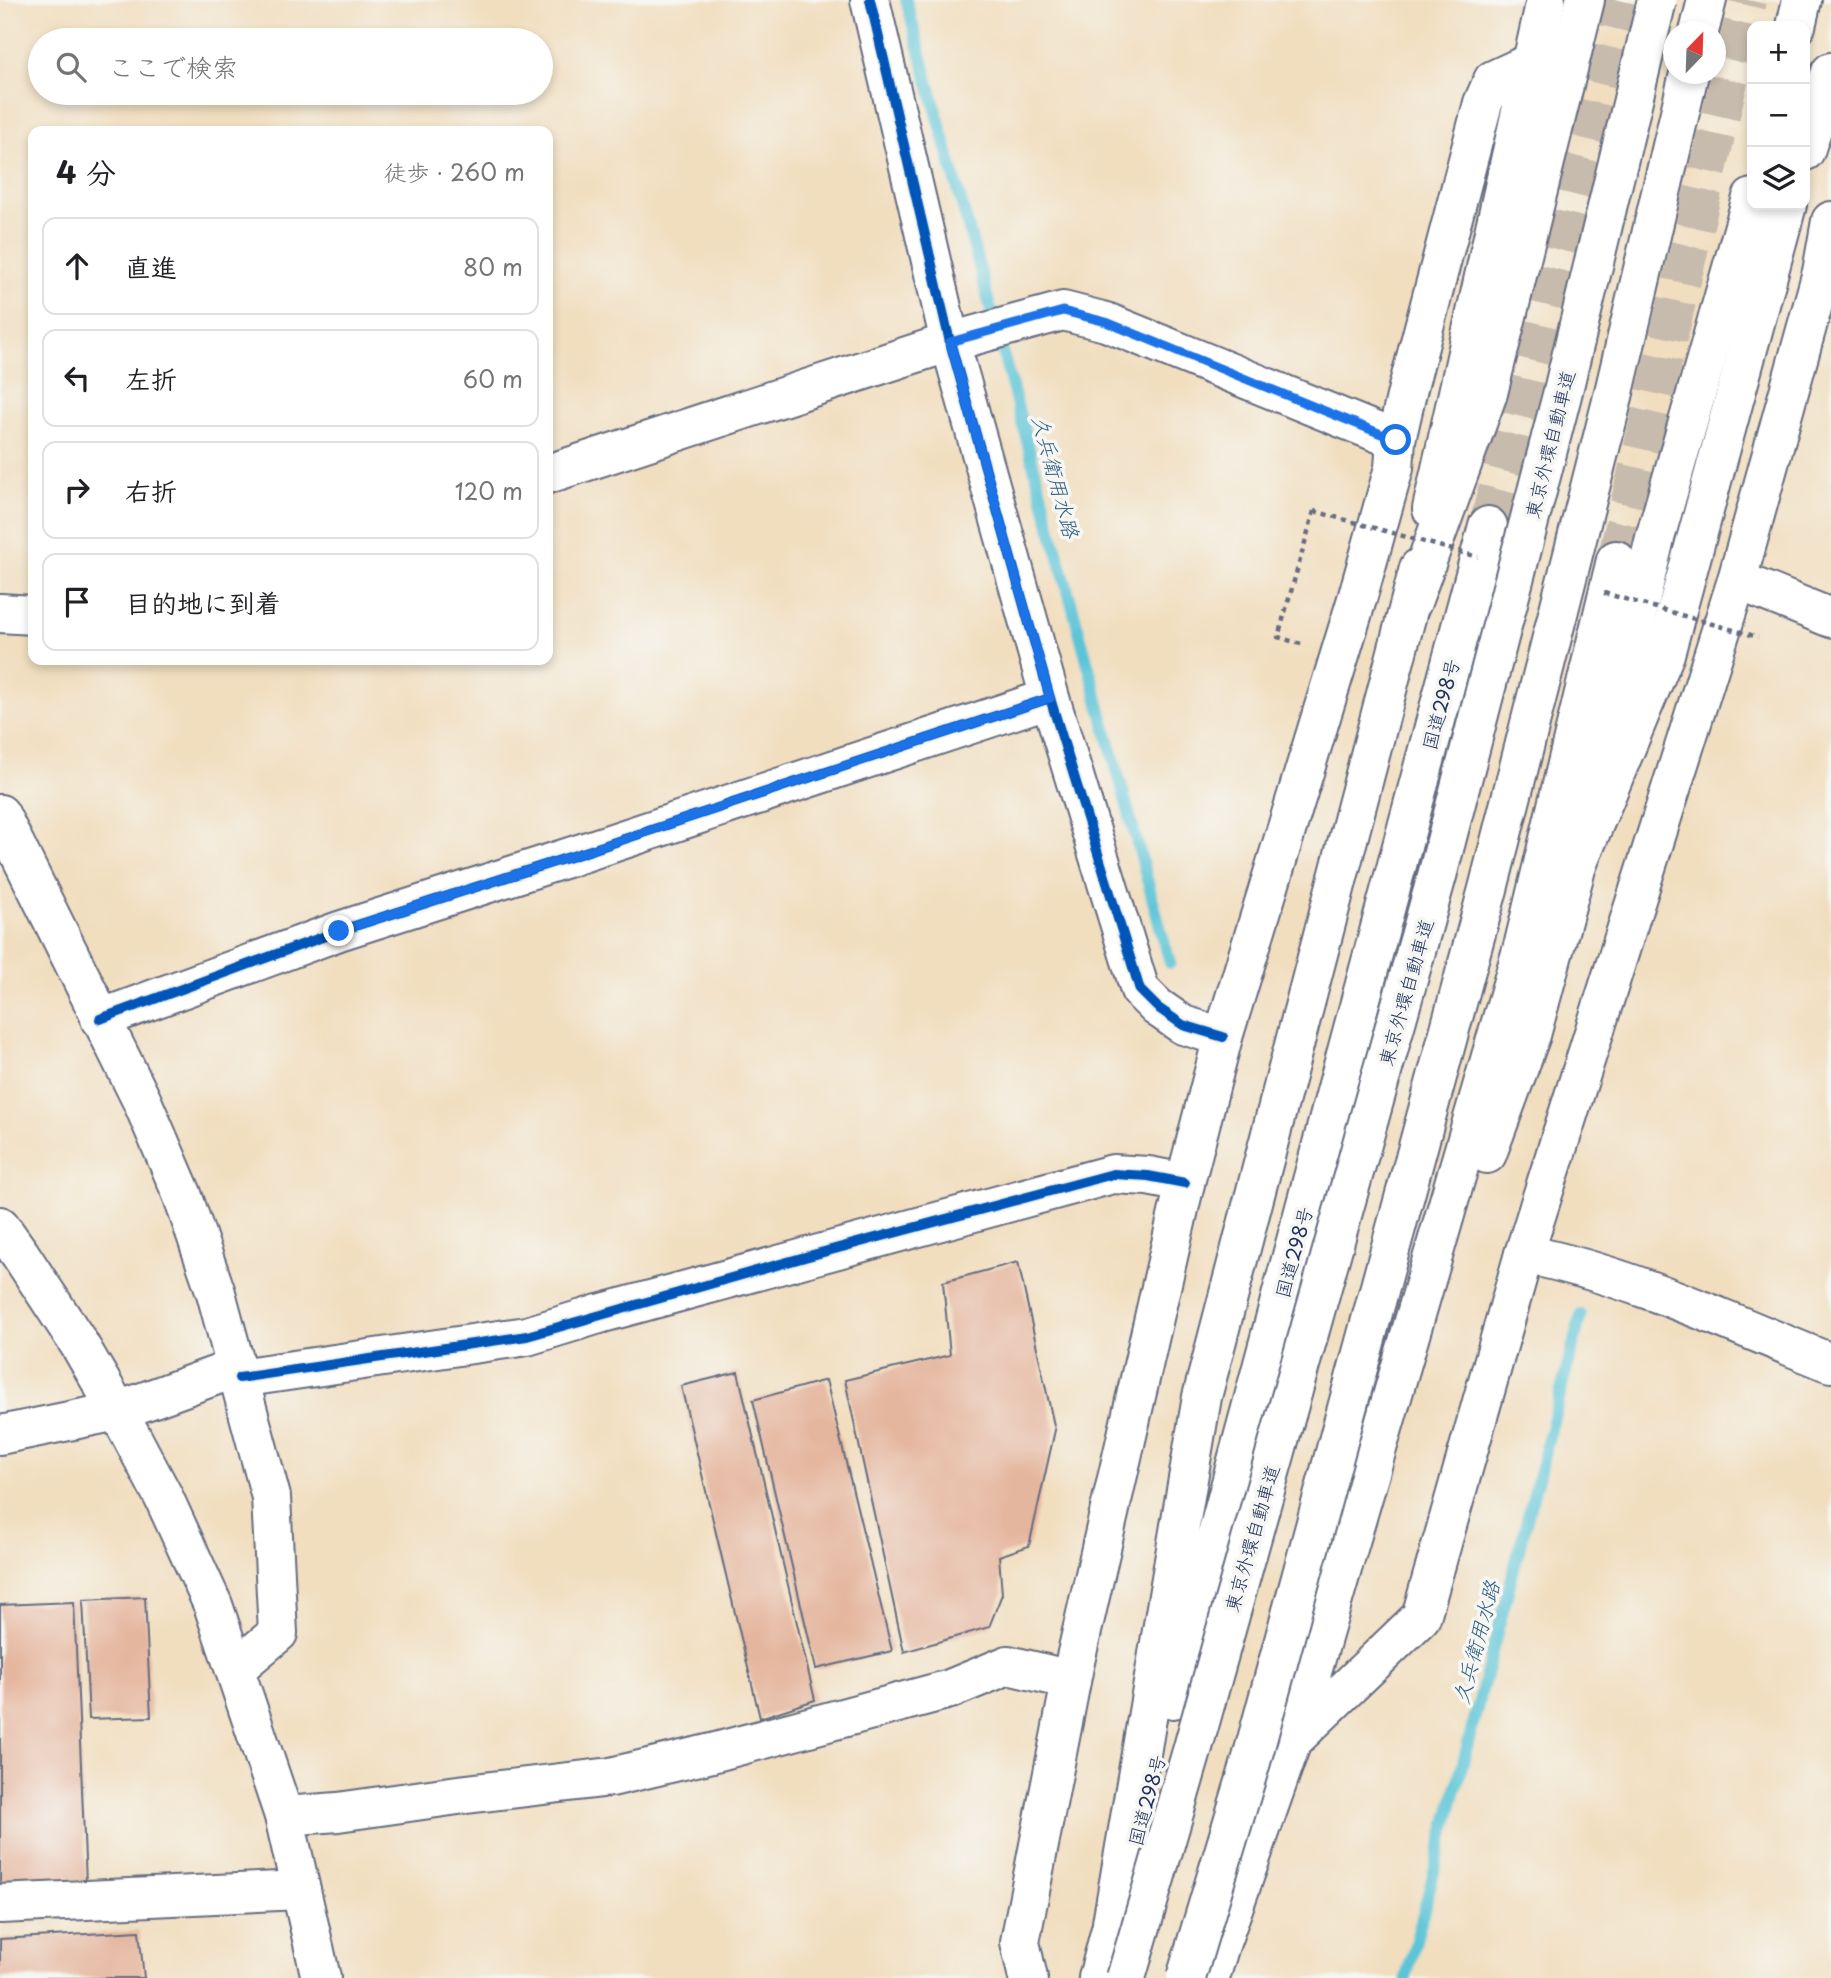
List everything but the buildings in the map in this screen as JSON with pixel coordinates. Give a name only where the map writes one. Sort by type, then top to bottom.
[{"type":"main road","points":[[870,0],[950,342],[1050,698],[1140,990],[1157,1007],[1183,1025],[1223,1037]]},
{"type":"main road","points":[[1112,1923],[1202,1396],[1412,602],[1546,0]]},
{"type":"main road","points":[[1412,602],[1488,393],[1585,0]]},
{"type":"main road","name":"東京外環自動車道","points":[[1126,1978],[1437,876],[1562,395],[1657,0]]},
{"type":"main road","points":[[1702,21],[1707,0]]},
{"type":"main road","points":[[1797,21],[1802,0]]},
{"type":"main road","points":[[1028,1978],[1020,1942],[1072,1680],[1185,1183],[1223,1037],[1357,599],[1394,468],[1396,440],[1408,388],[1483,103],[1493,80],[1532,62]]},
{"type":"main road","points":[[1806,147],[1831,72]]},
{"type":"main road","points":[[1186,1978],[1251,1762],[1488,889],[1608,418],[1687,84]]},
{"type":"main road","points":[[1402,1363],[1475,1186],[1531,1035],[1577,864],[1655,538],[1749,210]]},
{"type":"main road","points":[[1577,864],[1665,654],[1786,210]]},
{"type":"main road","points":[[1292,1741],[1421,1617],[1524,1254],[1737,580],[1827,271],[1831,221]]},
{"type":"main road","points":[[553,472],[950,342],[1063,311],[1106,322],[1396,440]]},
{"type":"main road","name":"国道298号","points":[[1098,1978],[1488,526]]},
{"type":"main road","points":[[1210,1978],[1292,1741],[1524,943],[1616,560]]},
{"type":"main road","points":[[1737,580],[1831,618]]},
{"type":"main road","points":[[0,613],[28,615]]},
{"type":"main road","points":[[100,1019],[339,931],[1050,698]]},
{"type":"main road","points":[[0,814],[142,1101],[182,1194],[216,1293],[238,1373],[271,1497],[278,1633],[235,1669]]},
{"type":"main road","points":[[0,1435],[118,1411],[238,1373],[527,1336],[1113,1174],[1148,1176],[1185,1183]]},
{"type":"main road","points":[[0,1226],[79,1344],[118,1411],[163,1496],[213,1605],[284,1816],[321,1978]]},
{"type":"main road","points":[[1524,1254],[1563,1262],[1639,1286],[1831,1363]]},
{"type":"main road","points":[[284,1816],[338,1812],[611,1777],[712,1753],[950,1689],[1008,1665],[1072,1680]]},
{"type":"main road","points":[[0,1904],[301,1890]]},
{"type":"path","points":[[1305,632],[1301,645],[1278,637],[1314,510]]},
{"type":"waterway","name":"久兵衛用水路","points":[[906,0],[1170,963]]},
{"type":"waterway","name":"久兵衛用水路","points":[[1406,1978],[1581,1315]]},
{"type":"tunnel","points":[[1488,526],[1619,0]]},
{"type":"tunnel","points":[[1616,560],[1748,0]]},
{"type":"cycle path","points":[[870,0],[950,342],[1050,698],[1140,990],[1157,1007],[1183,1025],[1223,1037]]},
{"type":"cycle path","points":[[100,1019],[339,931],[1050,698]]},
{"type":"cycle path","points":[[239,1378],[527,1336],[1113,1174],[1148,1176],[1185,1183]]},
{"type":"route","points":[[339,931],[1050,698],[950,342],[1063,311],[1106,322],[1396,440]]}]
